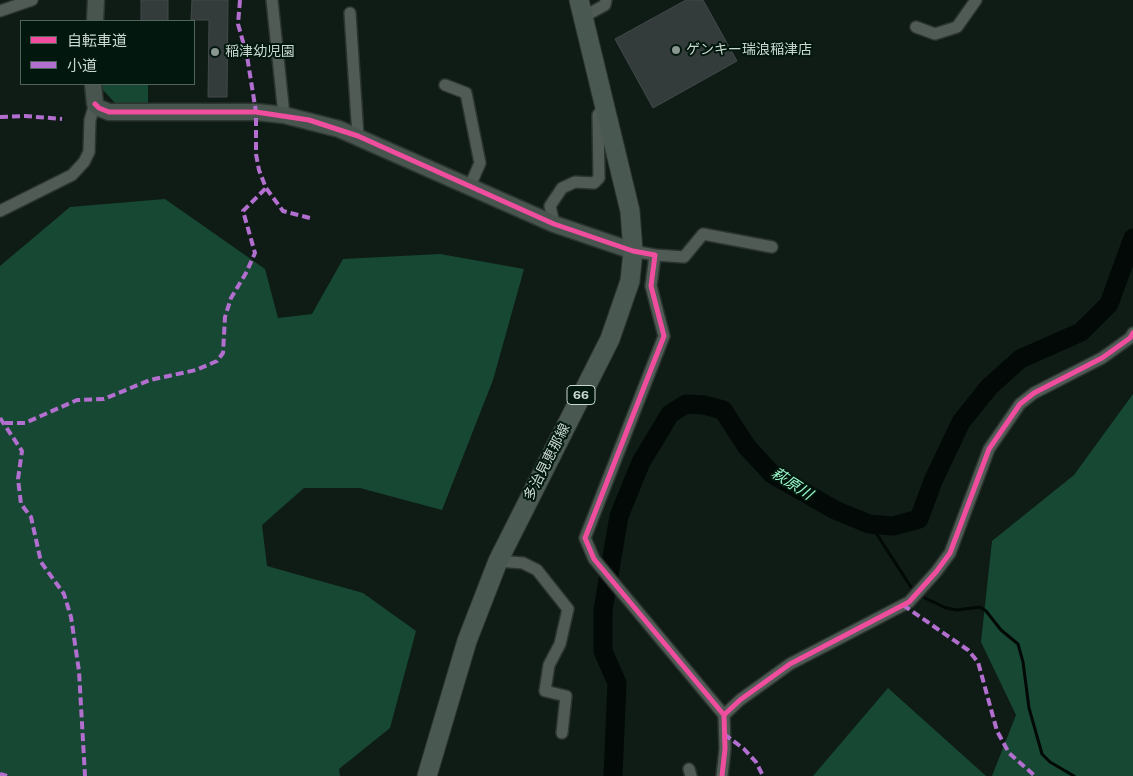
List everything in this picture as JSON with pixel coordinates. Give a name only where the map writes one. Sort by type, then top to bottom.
[{"type":"main road","name":"多治見恵那線","points":[[427,776],[467,641],[498,561],[610,340],[630,281],[633,251],[630,211],[581,9]]},
{"type":"street","points":[[0,11],[32,0]]},
{"type":"street","points":[[95,20],[96,0]]},
{"type":"street","points":[[272,0],[284,115]]},
{"type":"street","points":[[581,9],[605,5],[606,0]]},
{"type":"street","points":[[916,27],[935,34],[957,27],[976,0]]},
{"type":"street","points":[[350,13],[358,136]]},
{"type":"street","points":[[0,211],[72,174],[84,162],[89,152],[90,120],[95,104],[93,85]]},
{"type":"street","points":[[445,85],[466,93],[480,163],[470,186]]},
{"type":"street","points":[[95,104],[109,112],[256,112],[309,120],[358,136],[554,224],[633,251],[684,257],[703,234],[772,247]]},
{"type":"street","points":[[554,224],[550,206],[562,188],[575,182],[594,183],[599,178],[598,115],[604,106]]},
{"type":"street","points":[[655,255],[651,286],[664,336],[585,538],[594,559],[724,715],[725,749],[722,776]]},
{"type":"street","points":[[724,715],[740,700],[790,664],[909,602],[950,553],[990,449],[1020,404],[1034,393],[1102,358],[1130,338],[1133,333]]},
{"type":"street","points":[[498,561],[523,563],[537,570],[568,609],[560,644],[549,665],[545,691],[566,696],[562,733]]},
{"type":"green space","points":[[103,85],[148,85],[148,105],[117,105],[102,89]]},
{"type":"green space","points":[[165,199],[265,269],[278,318],[312,314],[343,259],[440,254],[524,269],[493,380],[442,510],[360,488],[304,488],[262,525],[267,566],[363,593],[416,631],[390,728],[339,769],[340,776],[0,776],[0,266],[70,207]]},
{"type":"green space","points":[[1133,394],[1133,776],[992,776],[1016,715],[981,642],[992,541],[1074,475]]},
{"type":"green space","points":[[888,688],[986,776],[813,776]]},
{"type":"building","points":[[141,0],[168,0],[168,20],[141,20]]},
{"type":"building","points":[[192,0],[228,0],[227,97],[208,97],[209,20],[191,20]]},
{"type":"building","name":"ゲンキー瑞浪稲津店","points":[[686,0],[703,0],[737,61],[653,108],[615,39]]},
{"type":"waterway","name":"萩原川","points":[[613,776],[617,683],[603,651],[603,610],[619,516],[641,462],[670,414],[686,404],[704,405],[723,410],[747,447],[772,474],[835,510],[869,524],[893,526],[919,519],[933,481],[961,422],[989,387],[1020,359],[1081,332],[1109,304],[1133,238]]},
{"type":"waterway","points":[[874,524],[874,530],[911,587]]},
{"type":"waterway","points":[[925,598],[946,608],[957,610],[980,607],[986,611],[1001,630],[1018,644],[1023,662],[1029,708],[1042,754],[1050,762],[1074,776]]},
{"type":"marked path","points":[[240,0],[238,24],[247,56],[256,112],[256,154],[259,170],[266,188],[283,211],[310,218]]},
{"type":"marked path","points":[[0,117],[25,116],[62,119]]},
{"type":"marked path","points":[[5,423],[25,423],[77,400],[104,399],[150,380],[196,370],[217,361],[223,353],[225,317],[231,298],[255,253],[243,211],[266,188]]},
{"type":"marked path","points":[[0,418],[22,451],[18,479],[21,504],[31,517],[41,562],[64,594],[71,617],[79,671],[85,776]]},
{"type":"marked path","points":[[903,605],[968,650],[978,662],[997,731],[1009,753],[1035,776]]},
{"type":"marked path","points":[[724,734],[744,749],[756,762],[763,776]]},
{"type":"marked path","points":[[0,774],[7,776]]},
{"type":"cycle path","points":[[95,104],[109,112],[256,112],[309,120],[358,136],[554,224],[633,251],[655,255],[651,286],[664,336],[585,538],[594,559],[724,715],[725,749],[722,776]]},
{"type":"cycle path","points":[[724,715],[740,700],[790,664],[909,602],[950,553],[989,449],[1020,404],[1034,393],[1102,358],[1130,338],[1133,333]]},
{"type":"place","name":"ゲンキー瑞浪稲津店","points":[[676,50]]},
{"type":"place","name":"稲津幼児園","points":[[215,52]]}]
